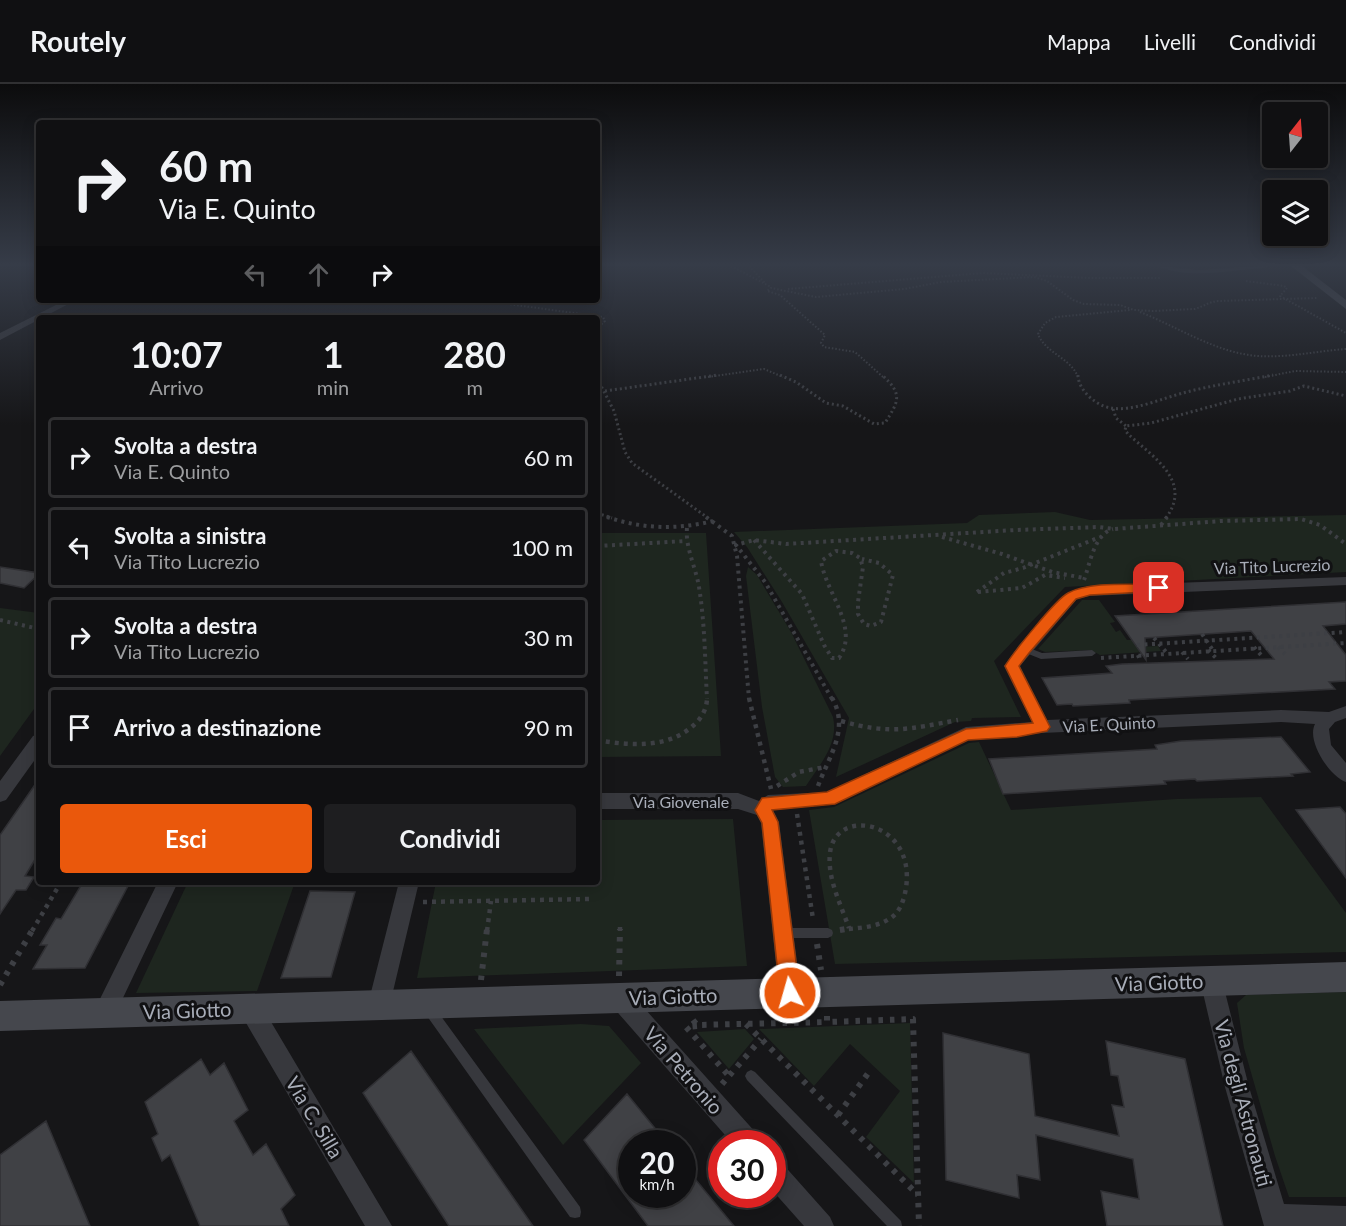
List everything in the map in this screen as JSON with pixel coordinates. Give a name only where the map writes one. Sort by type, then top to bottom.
[{"type":"street","points":[[0,338],[35,319]]},
{"type":"street","name":"Via Tito Lucrezio","points":[[1042,727],[1012,666],[1024,649],[1072,596],[1087,584],[1346,580]]},
{"type":"street","points":[[1346,712],[1329,718],[1321,728],[1323,747],[1346,775]]},
{"type":"street","name":"Via E. Quinto","points":[[773,798],[829,799],[966,735],[1042,727],[1281,716],[1329,718]]},
{"type":"street","points":[[0,795],[36,745]]},
{"type":"street","points":[[773,798],[770,822],[790,993]]},
{"type":"street","name":"Via Giovenale","points":[[600,801],[738,801],[773,798]]},
{"type":"street","points":[[104,1013],[167,885]]},
{"type":"street","points":[[379,1004],[406,892]]},
{"type":"street","name":"Via Giotto","points":[[0,1016],[1346,977]]},
{"type":"street","name":"Via degli Astronauti","points":[[1211,980],[1276,1221]]},
{"type":"street","name":"Via Petronio","points":[[620,998],[736,1130]]},
{"type":"street","name":"Via C. Silla","points":[[250,1008],[379,1226]]},
{"type":"street","points":[[786,1187],[821,1226]]},
{"type":"street","points":[[1276,1221],[1346,1219]]},
{"type":"lane","points":[[1024,649],[1041,656],[1092,653]]},
{"type":"lane","points":[[784,933],[828,933]]},
{"type":"lane","points":[[425,1004],[575,1212]]},
{"type":"lane","points":[[751,1076],[896,1226]]},
{"type":"path","points":[[604,391],[764,369],[796,382],[826,404],[843,406],[874,424],[885,423],[897,406],[894,386],[855,352],[824,347],[820,343],[825,335],[807,319]]},
{"type":"path","points":[[1052,319],[1045,323],[1038,334],[1041,342],[1064,359],[1078,374],[1078,384],[1083,390],[1101,405],[1113,409],[1152,403],[1183,393],[1295,370],[1346,372]]},
{"type":"path","points":[[1159,319],[1197,338],[1253,355],[1283,355],[1346,349]]},
{"type":"path","points":[[1321,319],[1346,333]]},
{"type":"path","points":[[600,384],[621,432],[622,448],[632,463],[732,536],[736,545],[765,582],[795,632],[837,707],[841,722],[835,753],[826,767],[817,790],[828,785]]},
{"type":"path","points":[[1113,409],[1116,418],[1126,426],[1151,423],[1238,399],[1290,391],[1304,386],[1346,396]]},
{"type":"path","points":[[1126,426],[1125,430],[1128,434],[1163,468],[1177,488],[1177,500],[1161,525]]},
{"type":"path","points":[[600,514],[636,527],[687,528],[714,521]]},
{"type":"path","points":[[938,536],[1087,584],[1100,537],[1105,531],[1114,529],[1234,520],[1301,519],[1320,525],[1346,544]]},
{"type":"path","points":[[736,545],[754,540],[786,544],[1099,527],[1114,529]]},
{"type":"path","points":[[600,740],[638,745],[657,744],[687,731],[703,716],[707,705],[698,580],[687,541],[687,528]]},
{"type":"path","points":[[1072,578],[1045,575],[1022,588],[977,592],[1004,573],[1031,565],[1100,537]]},
{"type":"path","points":[[754,540],[757,546],[791,577],[818,627],[826,651],[832,658],[839,658],[844,653],[849,637],[823,573],[821,561],[836,551],[855,554],[862,559],[879,563],[893,575],[881,622],[871,626],[864,624],[856,611],[856,600],[865,570],[862,559]]},
{"type":"path","points":[[600,546],[687,541]]},
{"type":"path","points":[[736,545],[750,707],[773,798]]},
{"type":"path","points":[[0,620],[36,627]]},
{"type":"path","points":[[1137,645],[1346,632]]},
{"type":"path","points":[[1202,634],[1216,658]]},
{"type":"path","points":[[1302,635],[1307,645]]},
{"type":"path","points":[[1154,638],[1166,653]]},
{"type":"path","points":[[1254,638],[1263,646]]},
{"type":"path","points":[[1100,658],[1263,646],[1346,643]]},
{"type":"path","points":[[1278,646],[1285,654]]},
{"type":"path","points":[[1253,647],[1261,655]]},
{"type":"path","points":[[1181,651],[1188,659]]},
{"type":"path","points":[[1138,655],[1140,661]]},
{"type":"path","points":[[1114,657],[1118,662]]},
{"type":"path","points":[[841,722],[892,730],[927,728],[940,722],[966,720]]},
{"type":"path","points":[[948,730],[958,725]]},
{"type":"path","points":[[773,798],[799,772],[826,767]]},
{"type":"path","points":[[760,790],[773,798]]},
{"type":"path","points":[[828,933],[888,921],[899,910],[906,892],[903,853],[890,836],[868,823],[853,825],[838,834],[830,850],[835,882],[849,928]]},
{"type":"path","points":[[0,985],[59,885]]},
{"type":"path","points":[[406,892],[491,901],[591,899]]},
{"type":"path","points":[[479,1002],[491,901]]},
{"type":"path","points":[[620,923],[620,998]]},
{"type":"path","points":[[746,1024],[918,1196]]},
{"type":"path","points":[[697,1026],[686,1026],[729,1076]]},
{"type":"path","points":[[709,1100],[761,1039]]},
{"type":"path","points":[[838,1115],[869,1072]]},
{"type":"shaded area","points":[[1055,512],[1090,520],[1346,515],[1346,572],[1065,587],[994,661],[1021,717],[972,718],[971,721],[955,722],[836,777],[849,718],[782,602],[747,547],[734,532],[967,523],[979,515]]},
{"type":"shaded area","points":[[600,533],[706,533],[721,756],[600,757]]},
{"type":"shaded area","points":[[748,567],[757,575],[791,632],[833,717],[831,745],[806,786],[783,787],[775,777],[762,707],[746,576]]},
{"type":"shaded area","points":[[1082,600],[1099,600],[1115,622],[1110,623],[1116,632],[1120,630],[1127,640],[1132,640],[1137,647],[1158,646],[1161,651],[1100,655],[1091,650],[1045,652],[1038,649]]},
{"type":"shaded area","points":[[0,608],[36,613],[36,706],[0,756]]},
{"type":"shaded area","points":[[979,742],[1011,810],[1177,799],[1261,797],[1346,913],[1346,952],[835,964],[809,810],[834,807],[969,743]]},
{"type":"shaded area","points":[[733,819],[747,966],[417,978],[435,885],[600,885],[600,820]]},
{"type":"shaded area","points":[[187,885],[294,885],[257,991],[136,993]]},
{"type":"shaded area","points":[[1346,992],[1346,1197],[1289,1197],[1244,1048],[1237,1003],[1246,995]]},
{"type":"shaded area","points":[[910,1023],[914,1183],[866,1137],[900,1091],[850,1044],[814,1086],[759,1029]]},
{"type":"shaded area","points":[[581,1024],[609,1026],[641,1063],[563,1145],[474,1029]]},
{"type":"shaded area","points":[[745,1029],[754,1039],[729,1069],[697,1032]]},
{"type":"building","points":[[0,567],[36,573],[36,577],[24,588],[0,583]]},
{"type":"building","points":[[1346,602],[1346,624],[1323,626],[1346,655],[1346,681],[1329,682],[1335,689],[1129,700],[1130,703],[1073,706],[1072,704],[1057,705],[1042,678],[1112,673],[1106,666],[1122,664],[1274,659],[1251,631],[1145,638],[1146,660],[1115,616]]},
{"type":"building","points":[[1281,737],[1310,772],[1291,774],[1293,776],[1197,781],[1195,779],[1164,781],[1166,784],[1003,794],[989,759],[1157,749],[1155,745],[1181,741]]},
{"type":"building","points":[[36,783],[36,858],[25,876],[34,877],[26,890],[16,890],[0,914],[0,835]]},
{"type":"building","points":[[1340,807],[1346,814],[1346,878],[1296,810]]},
{"type":"building","points":[[81,885],[128,885],[85,968],[33,969],[47,945],[40,945],[56,918],[61,919]]},
{"type":"building","points":[[310,891],[355,892],[331,977],[281,978]]},
{"type":"building","points":[[943,1033],[1029,1054],[1035,1116],[1119,1136],[1112,1105],[1124,1107],[1118,1076],[1111,1075],[1106,1041],[1185,1059],[1223,1226],[1107,1226],[1101,1191],[1139,1199],[1133,1159],[1036,1135],[1040,1180],[1017,1175],[1019,1198],[946,1180]]},
{"type":"building","points":[[411,1051],[533,1226],[449,1226],[363,1093]]},
{"type":"building","points":[[201,1059],[210,1075],[224,1063],[248,1110],[234,1121],[253,1155],[266,1144],[295,1195],[281,1209],[289,1226],[200,1226],[170,1155],[162,1161],[152,1138],[158,1134],[145,1102]]},
{"type":"building","points":[[627,1094],[656,1130],[618,1130],[618,1186],[584,1140]]},
{"type":"building","points":[[46,1121],[90,1226],[0,1226],[0,1155]]},
{"type":"building","points":[[696,1180],[708,1194],[708,1208],[719,1208],[734,1226],[648,1226],[635,1208],[696,1208]]},
{"type":"route","points":[[790,993],[770,822],[763,810],[768,803],[812,802],[829,799],[966,735],[1042,727],[1012,666],[1024,649],[1072,596],[1089,591],[1159,588]]}]
